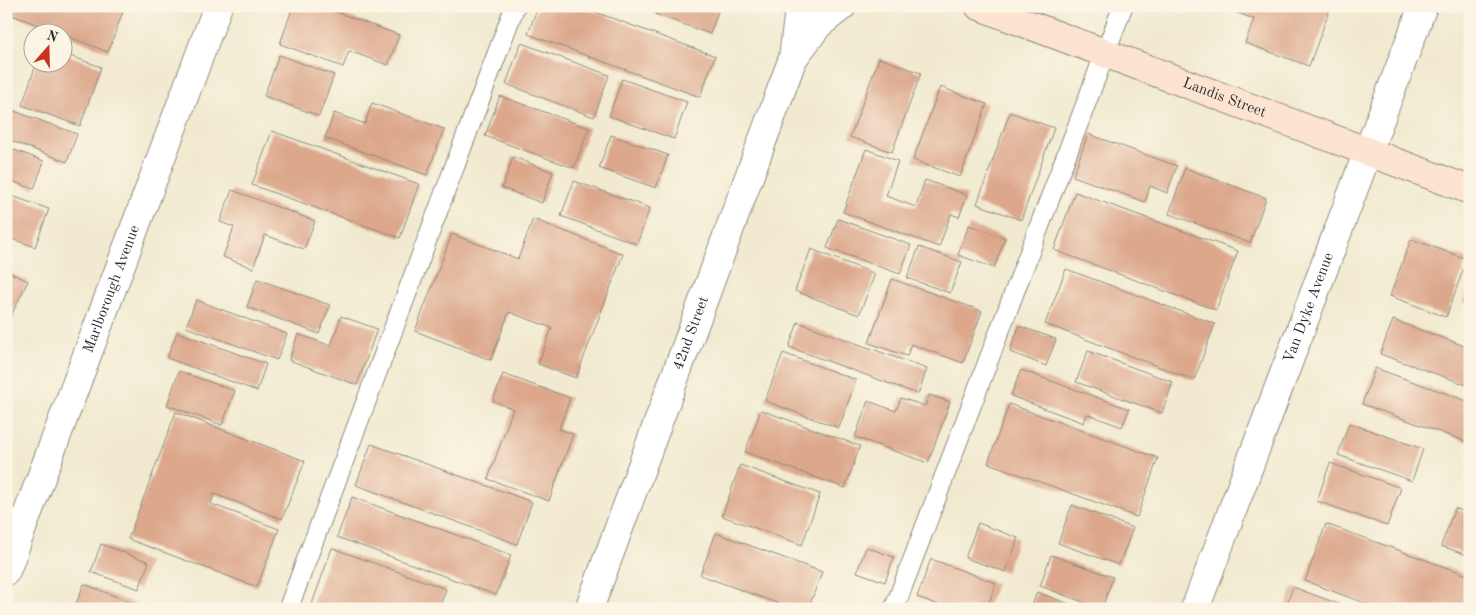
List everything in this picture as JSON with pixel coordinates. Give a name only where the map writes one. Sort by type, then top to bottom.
[{"type":"street","name":"Marlborough Avenue","points":[[6,571],[218,6]]},
{"type":"street","name":"42nd Street","points":[[589,609],[793,58],[798,17],[797,6]]},
{"type":"street","name":"42nd Street","points":[[793,58],[818,24],[842,6]]},
{"type":"street","name":"Landis Street","points":[[979,6],[1470,190]]},
{"type":"street","name":"Van Dyke Avenue","points":[[1195,609],[1423,6]]},
{"type":"lane","points":[[288,609],[515,6]]},
{"type":"lane","points":[[894,609],[1123,6]]},
{"type":"building","points":[[6,6],[125,6],[108,52],[72,38],[72,22],[31,22],[6,13]]},
{"type":"building","points":[[293,6],[320,6],[399,35],[388,65],[349,51],[343,67],[280,44]]},
{"type":"building","points":[[538,6],[579,6],[715,56],[700,97],[528,34]]},
{"type":"building","points":[[658,6],[720,6],[710,34],[655,14]]},
{"type":"building","points":[[1220,6],[1331,6],[1309,66],[1245,43],[1254,19]]},
{"type":"building","points":[[521,43],[609,75],[594,117],[506,84]]},
{"type":"building","points":[[279,55],[334,75],[319,116],[264,96]]},
{"type":"building","points":[[72,57],[101,67],[80,126],[22,105],[34,72],[72,72]]},
{"type":"building","points":[[879,58],[921,73],[892,152],[850,137]]},
{"type":"building","points":[[622,79],[687,102],[674,139],[609,116]]},
{"type":"building","points":[[940,87],[987,104],[960,177],[913,160]]},
{"type":"building","points":[[500,96],[589,128],[574,168],[485,136]]},
{"type":"building","points":[[372,103],[444,129],[427,175],[325,138],[334,113],[365,124]]},
{"type":"building","points":[[6,108],[77,134],[67,162],[6,139]]},
{"type":"building","points":[[1010,112],[1054,128],[1021,220],[977,204]]},
{"type":"building","points":[[272,131],[419,184],[400,238],[252,185]]},
{"type":"building","points":[[1088,134],[1177,166],[1167,193],[1150,186],[1145,202],[1073,176]]},
{"type":"building","points":[[611,135],[668,155],[656,188],[599,168]]},
{"type":"building","points":[[6,147],[44,161],[34,189],[6,179]]},
{"type":"building","points":[[866,149],[898,161],[886,196],[916,207],[925,180],[967,195],[959,217],[951,214],[939,247],[843,212]]},
{"type":"building","points":[[513,157],[553,172],[542,203],[502,188]]},
{"type":"building","points":[[1185,168],[1266,198],[1250,243],[1169,214]]},
{"type":"building","points":[[574,181],[650,208],[637,244],[561,216]]},
{"type":"building","points":[[232,190],[315,221],[304,249],[265,235],[253,268],[223,257],[234,227],[220,222]]},
{"type":"building","points":[[1075,192],[1238,251],[1216,310],[1054,250]]},
{"type":"building","points":[[6,194],[49,209],[35,247],[6,237]]},
{"type":"building","points":[[533,219],[623,254],[576,378],[538,364],[552,328],[509,312],[491,360],[415,331],[452,234],[518,259]]},
{"type":"building","points":[[838,219],[911,245],[900,274],[827,248]]},
{"type":"building","points":[[969,225],[1005,238],[994,268],[958,255]]},
{"type":"building","points":[[1411,239],[1467,259],[1446,317],[1390,296]]},
{"type":"building","points":[[919,247],[962,262],[950,293],[907,278]]},
{"type":"building","points":[[811,249],[875,274],[859,315],[795,291]]},
{"type":"building","points":[[1066,269],[1215,324],[1194,380],[1045,324]]},
{"type":"building","points":[[6,271],[28,281],[6,326]]},
{"type":"building","points":[[257,279],[330,305],[319,334],[247,307]]},
{"type":"building","points":[[892,279],[982,311],[963,363],[911,344],[907,356],[869,343]]},
{"type":"building","points":[[1470,285],[1470,304],[1463,302]]},
{"type":"building","points":[[196,300],[287,334],[277,360],[186,327]]},
{"type":"building","points":[[341,316],[377,329],[357,385],[289,360],[298,334],[331,346]]},
{"type":"building","points":[[1393,320],[1470,348],[1470,386],[1380,354]]},
{"type":"building","points":[[798,322],[927,369],[918,394],[789,347]]},
{"type":"building","points":[[1019,326],[1056,339],[1046,366],[1010,352]]},
{"type":"building","points":[[177,332],[266,364],[257,391],[167,358]]},
{"type":"building","points":[[1088,351],[1173,382],[1162,413],[1076,382]]},
{"type":"building","points":[[783,353],[856,380],[839,428],[765,401]]},
{"type":"building","points":[[1375,368],[1470,402],[1470,443],[1362,404]]},
{"type":"building","points":[[1021,370],[1129,409],[1122,427],[1087,414],[1084,423],[1011,396]]},
{"type":"building","points":[[179,371],[235,391],[222,425],[167,405]]},
{"type":"building","points":[[503,374],[570,398],[559,429],[573,434],[549,501],[488,479],[513,409],[493,401]]},
{"type":"building","points":[[929,395],[950,402],[928,463],[855,437],[868,401],[896,411],[901,398],[925,406]]},
{"type":"building","points":[[1009,404],[1158,458],[1137,517],[988,463]]},
{"type":"building","points":[[761,410],[860,446],[845,488],[745,452]]},
{"type":"building","points":[[176,412],[305,461],[282,519],[214,494],[211,504],[279,529],[257,587],[128,539]]},
{"type":"building","points":[[1349,423],[1423,449],[1412,481],[1338,455]]},
{"type":"building","points":[[371,444],[532,502],[517,544],[356,485]]},
{"type":"building","points":[[1330,463],[1401,488],[1387,526],[1317,501]]},
{"type":"building","points":[[740,465],[820,494],[802,545],[722,516]]},
{"type":"building","points":[[352,497],[511,555],[496,595],[337,537]]},
{"type":"building","points":[[1072,505],[1133,528],[1119,565],[1058,543]]},
{"type":"building","points":[[1455,508],[1470,514],[1470,556],[1441,546]]},
{"type":"building","points":[[978,523],[1018,538],[1006,572],[965,558]]},
{"type":"building","points":[[1326,524],[1470,576],[1470,609],[1381,609],[1305,581]]},
{"type":"building","points":[[716,533],[822,572],[808,609],[793,609],[700,575]]},
{"type":"building","points":[[101,544],[149,562],[139,589],[91,572]]},
{"type":"building","points":[[866,547],[894,557],[885,582],[857,572]]},
{"type":"building","points":[[332,548],[446,589],[439,609],[316,609],[311,607]]},
{"type":"building","points":[[1051,555],[1113,577],[1102,609],[1040,586]]},
{"type":"building","points":[[931,559],[996,583],[987,609],[949,609],[917,597]]},
{"type":"building","points":[[84,584],[148,609],[74,609]]},
{"type":"building","points":[[1293,587],[1352,609],[1285,609]]},
{"type":"building","points":[[1037,592],[1082,609],[1031,609]]},
{"type":"building","points":[[749,603],[763,609],[747,609]]}]
